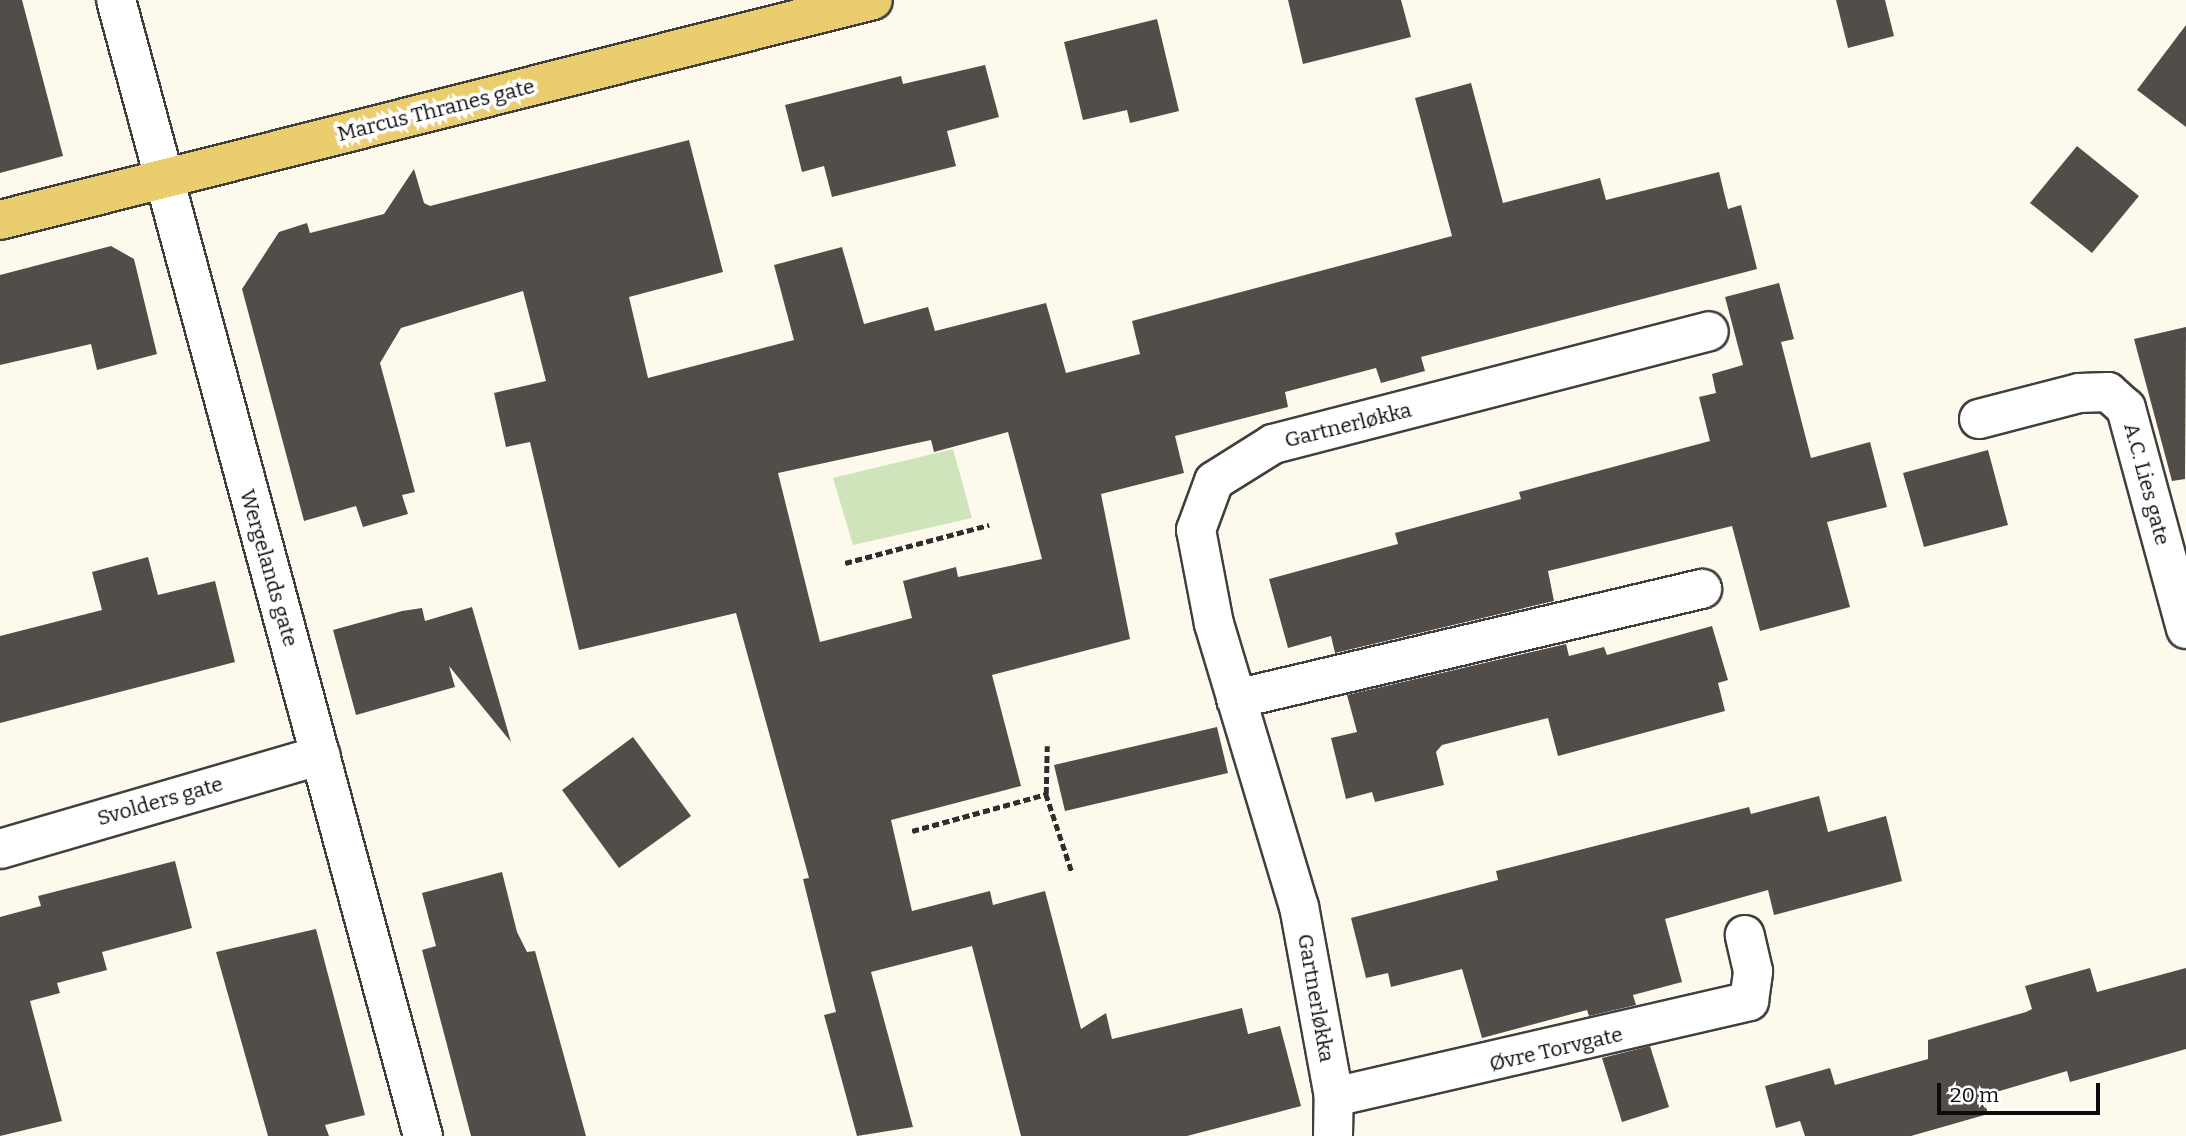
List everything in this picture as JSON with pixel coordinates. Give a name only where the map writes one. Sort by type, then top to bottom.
[{"type":"main road","name":"Marcus Thranes gate","points":[[0,220],[873,0]]},
{"type":"street","name":"Wergelands gate","points":[[116,0],[423,1136]]},
{"type":"street","name":"Gartnerløkka","points":[[1334,1097],[1299,907],[1236,699],[1196,530],[1214,481],[1273,444],[1709,331]]},
{"type":"street","name":"A.C. Lies gate","points":[[1979,419],[2078,393],[2108,392],[2126,408],[2186,629]]},
{"type":"street","points":[[1236,699],[1702,589]]},
{"type":"street","name":"Svolders gate","points":[[0,849],[321,755]]},
{"type":"street","name":"Øvre Torvgate","points":[[1334,1097],[1749,1001],[1753,971],[1745,936]]},
{"type":"street","points":[[1332,1136],[1334,1097]]},
{"type":"path","points":[[845,563],[989,525]]},
{"type":"path","points":[[1048,746],[1046,794],[1072,872]]},
{"type":"path","points":[[912,831],[1046,794]]},
{"type":"green space","points":[[953,449],[972,518],[853,545],[833,478]]},
{"type":"building","points":[[0,0],[22,0],[63,156],[0,173]]},
{"type":"building","points":[[1288,0],[1401,0],[1411,37],[1303,64]]},
{"type":"building","points":[[1836,0],[1885,0],[1894,36],[1848,48]]},
{"type":"building","points":[[1157,19],[1179,111],[1130,123],[1127,110],[1083,120],[1064,42]]},
{"type":"building","points":[[2186,25],[2186,127],[2137,90]]},
{"type":"building","points":[[985,65],[999,117],[947,131],[956,166],[832,197],[824,166],[802,172],[785,105],[901,76],[903,84]]},
{"type":"building","points":[[1471,83],[1503,203],[1600,178],[1606,200],[1719,172],[1728,209],[1741,205],[1757,269],[1421,357],[1425,371],[1381,383],[1376,368],[1285,392],[1288,407],[1175,436],[1184,473],[1101,494],[1130,639],[992,675],[1021,786],[891,820],[912,911],[990,891],[993,905],[1045,891],[1081,1029],[1106,1013],[1112,1039],[1242,1008],[1248,1034],[1280,1026],[1301,1106],[1187,1136],[1021,1136],[972,946],[871,972],[913,1127],[857,1136],[824,1015],[836,1012],[803,879],[809,878],[736,613],[579,650],[530,442],[506,447],[494,393],[546,381],[523,291],[401,328],[380,363],[415,492],[402,495],[408,514],[363,527],[356,506],[304,521],[242,289],[279,232],[307,223],[310,233],[384,214],[414,169],[424,203],[430,206],[689,140],[723,272],[629,297],[648,378],[794,340],[774,265],[842,247],[864,324],[928,307],[935,331],[1046,303],[1066,373],[1140,354],[1132,321],[1452,236],[1415,98]],"holes":[[[1008,432],[1042,559],[958,577],[956,567],[903,581],[912,618],[820,642],[778,473],[931,440],[934,452]]]},
{"type":"building","points":[[2077,146],[2139,196],[2092,253],[2030,203]]},
{"type":"building","points":[[111,246],[134,259],[157,354],[97,370],[91,344],[0,365],[0,275]]},
{"type":"building","points":[[1779,283],[1794,339],[1781,342],[1811,458],[1870,442],[1887,507],[1827,522],[1850,607],[1760,631],[1732,526],[1548,571],[1554,601],[1335,653],[1331,636],[1288,648],[1269,579],[1398,544],[1395,533],[1521,499],[1519,492],[1710,441],[1699,397],[1716,393],[1712,374],[1743,365],[1725,297]]},
{"type":"building","points":[[2186,327],[2185,479],[2172,481],[2134,339]]},
{"type":"building","points":[[1988,450],[2008,525],[1924,547],[1903,473]]},
{"type":"building","points":[[148,557],[158,595],[215,581],[235,662],[0,723],[0,636],[102,610],[92,572]]},
{"type":"building","points":[[472,607],[511,742],[449,666],[455,687],[356,715],[333,630],[402,611],[422,608],[425,621]]},
{"type":"building","points":[[1712,626],[1728,680],[1718,683],[1725,711],[1558,756],[1548,718],[1442,745],[1436,752],[1444,785],[1375,802],[1372,792],[1346,799],[1331,738],[1357,732],[1347,695],[1566,644],[1569,656],[1604,647],[1607,655]]},
{"type":"building","points":[[1217,727],[1228,773],[1065,811],[1054,765]]},
{"type":"building","points":[[633,737],[691,816],[619,868],[562,790]]},
{"type":"building","points":[[1819,796],[1828,832],[1886,816],[1902,881],[1774,915],[1768,890],[1665,919],[1682,982],[1633,995],[1636,1005],[1589,1016],[1587,1010],[1482,1038],[1462,969],[1391,987],[1388,973],[1366,978],[1351,918],[1498,880],[1496,871],[1749,807],[1751,814]]},
{"type":"building","points":[[175,861],[192,928],[102,952],[107,970],[57,983],[60,993],[30,1001],[62,1121],[0,1136],[0,917],[41,906],[38,896]]},
{"type":"building","points":[[502,872],[517,932],[527,952],[535,951],[586,1136],[471,1136],[422,950],[436,946],[422,893]]},
{"type":"building","points":[[316,929],[365,1115],[325,1125],[329,1136],[268,1136],[216,952]]},
{"type":"building","points":[[2090,968],[2097,992],[2186,968],[2186,1049],[2070,1082],[2067,1071],[1983,1096],[1988,1114],[1911,1136],[1805,1136],[1800,1121],[1776,1128],[1765,1086],[1830,1068],[1835,1085],[1928,1059],[1928,1040],[2026,1012],[2032,1009],[2025,986]]},
{"type":"building","points":[[1650,1046],[1669,1107],[1622,1122],[1602,1058]]}]
